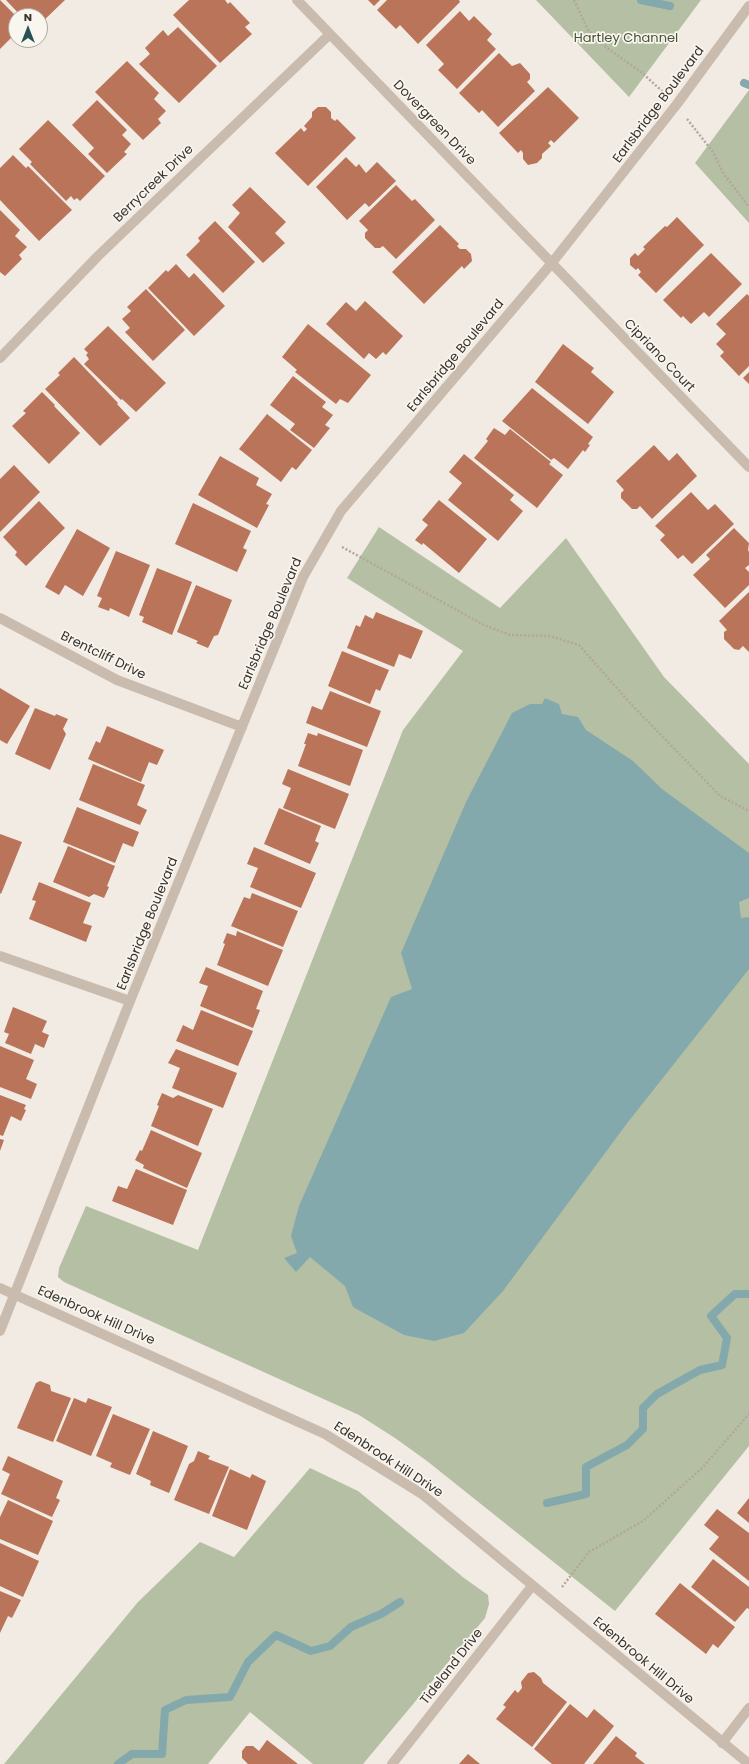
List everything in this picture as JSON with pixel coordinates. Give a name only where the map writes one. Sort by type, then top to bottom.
[{"type":"street","name":"Dovergreen Drive","points":[[297,0],[551,264]]},
{"type":"street","name":"Earlsbridge Boulevard","points":[[0,1331],[130,1001],[303,577],[341,511],[551,264],[677,104],[749,6]]},
{"type":"street","name":"Berrycreek Drive","points":[[0,358],[98,256],[330,34]]},
{"type":"street","name":"Cipriano Court","points":[[551,264],[749,467]]},
{"type":"street","name":"Brentcliff Drive","points":[[0,618],[117,680],[242,727]]},
{"type":"street","points":[[0,956],[130,1001]]},
{"type":"street","name":"Edenbrook Hill Drive","points":[[0,1288],[325,1434],[422,1494],[749,1764]]},
{"type":"street","name":"Tideland Drive","points":[[392,1764],[532,1586]]},
{"type":"street","points":[[722,1743],[749,1708]]},
{"type":"path","points":[[574,0],[588,30],[607,48],[641,72],[677,104],[713,152],[723,173],[749,207]]},
{"type":"path","points":[[326,538],[484,625],[510,634],[550,636],[579,645],[629,702],[720,796],[749,811]]},
{"type":"path","points":[[550,1601],[589,1552],[643,1520],[703,1467],[749,1414]]},
{"type":"green space","name":"Hartley Channel","points":[[536,0],[701,0],[629,97]]},
{"type":"green space","points":[[749,90],[749,223],[695,163]]},
{"type":"green space","points":[[379,527],[500,608],[566,538],[664,677],[749,764],[749,1446],[615,1611],[427,1461],[359,1415],[64,1282],[58,1277],[59,1268],[86,1206],[198,1250],[403,730],[463,651],[347,578]]},
{"type":"green space","points":[[310,1468],[358,1491],[464,1578],[488,1595],[489,1604],[485,1618],[363,1764],[313,1764],[250,1712],[208,1764],[4,1764],[138,1602],[200,1542],[234,1557]]},
{"type":"water","points":[[545,698],[559,704],[562,714],[578,717],[586,730],[633,761],[662,789],[749,853],[749,898],[739,902],[741,918],[749,917],[749,969],[628,1122],[503,1291],[464,1333],[434,1341],[404,1335],[353,1307],[345,1286],[310,1257],[296,1272],[284,1258],[297,1253],[291,1236],[299,1206],[391,997],[412,989],[401,953],[466,802],[512,713],[530,704],[542,704]]},
{"type":"building","points":[[0,0],[8,8],[8,41],[0,49]]},
{"type":"building","points":[[6,0],[65,0],[48,16],[48,8],[14,8]]},
{"type":"building","points":[[189,0],[225,0],[228,4],[230,2],[250,23],[245,27],[252,34],[220,63],[173,15]]},
{"type":"building","points":[[368,0],[380,0],[374,6]]},
{"type":"building","points":[[387,0],[459,0],[460,2],[418,44],[400,25],[396,29],[377,10]]},
{"type":"building","points":[[460,11],[469,21],[474,16],[492,34],[487,40],[496,49],[457,89],[438,70],[444,64],[426,45]]},
{"type":"building","points":[[178,27],[217,66],[179,103],[139,64],[150,54],[145,48],[163,30],[168,36]]},
{"type":"building","points":[[499,53],[512,66],[520,63],[530,74],[530,79],[527,82],[535,91],[498,127],[482,110],[479,113],[459,93]]},
{"type":"building","points":[[127,61],[159,93],[154,99],[166,111],[158,119],[161,123],[143,140],[95,92]]},
{"type":"building","points":[[548,87],[579,118],[554,143],[551,140],[548,143],[551,146],[542,154],[542,158],[537,163],[528,165],[523,159],[523,153],[521,150],[518,153],[499,133]]},
{"type":"building","points":[[97,100],[127,130],[122,135],[131,144],[124,152],[127,154],[107,173],[88,154],[94,148],[72,125]]},
{"type":"building","points":[[318,107],[326,107],[331,112],[331,118],[335,121],[337,119],[356,138],[308,186],[275,153],[301,128],[304,132],[307,129],[304,126],[312,117],[312,112]]},
{"type":"building","points":[[48,120],[105,176],[80,201],[77,198],[74,200],[71,196],[66,201],[30,164],[32,162],[19,149]]},
{"type":"building","points":[[13,155],[26,168],[28,166],[72,210],[39,241],[0,200],[0,168]]},
{"type":"building","points":[[346,157],[356,167],[359,164],[366,173],[377,162],[396,181],[369,207],[365,203],[347,220],[316,187]]},
{"type":"building","points":[[396,185],[412,201],[415,199],[435,220],[396,259],[383,246],[380,248],[375,248],[365,238],[365,233],[368,230],[359,221]]},
{"type":"building","points":[[250,187],[286,222],[275,233],[285,243],[263,263],[228,227],[240,213],[232,205]]},
{"type":"building","points":[[0,210],[20,230],[15,236],[27,247],[19,255],[22,259],[5,276],[0,272]]},
{"type":"building","points":[[677,217],[704,245],[656,293],[638,275],[641,272],[638,268],[636,270],[630,265],[630,258],[635,253],[638,256],[645,249],[643,247]]},
{"type":"building","points":[[215,221],[255,262],[223,293],[186,255],[200,241],[198,238]]},
{"type":"building","points":[[440,225],[459,244],[457,246],[460,249],[466,249],[471,254],[472,261],[464,269],[462,266],[424,304],[392,272]]},
{"type":"building","points":[[711,253],[742,284],[709,317],[704,312],[691,324],[683,316],[681,318],[663,300]]},
{"type":"building","points":[[176,264],[189,278],[194,273],[225,306],[194,336],[148,288],[166,270],[168,272]]},
{"type":"building","points":[[146,289],[185,330],[153,361],[125,332],[130,328],[122,319],[131,311],[127,307]]},
{"type":"building","points":[[747,294],[749,296],[749,366],[739,376],[720,356],[724,352],[716,344],[726,334],[716,324]]},
{"type":"building","points":[[365,301],[403,336],[386,355],[383,352],[376,359],[369,353],[364,359],[326,324],[346,302],[356,311]]},
{"type":"building","points":[[308,324],[371,375],[348,403],[340,399],[336,404],[295,372],[297,370],[282,357]]},
{"type":"building","points":[[108,326],[166,383],[136,412],[122,399],[121,400],[84,364],[89,359],[86,355],[88,353],[84,349]]},
{"type":"building","points":[[563,344],[594,368],[591,372],[614,392],[588,424],[535,382]]},
{"type":"building","points":[[74,357],[118,403],[117,404],[130,418],[100,446],[45,389],[60,375],[58,373]]},
{"type":"building","points":[[749,372],[749,384],[743,378]]},
{"type":"building","points":[[293,376],[326,402],[322,407],[333,415],[325,425],[330,428],[314,448],[290,430],[295,424],[270,405]]},
{"type":"building","points":[[532,388],[593,437],[585,452],[583,450],[568,469],[554,458],[551,460],[502,421]]},
{"type":"building","points":[[42,392],[80,433],[49,464],[12,426],[26,413],[23,411]]},
{"type":"building","points":[[267,414],[312,450],[296,470],[292,467],[281,482],[239,449]]},
{"type":"building","points":[[494,428],[505,435],[510,429],[551,462],[549,464],[563,475],[537,508],[474,458],[488,441],[486,439]]},
{"type":"building","points":[[654,445],[669,461],[677,453],[697,476],[652,519],[640,506],[637,509],[632,509],[621,498],[621,493],[624,490],[616,481]]},
{"type":"building","points":[[464,454],[514,495],[510,500],[523,511],[498,541],[448,500],[462,483],[449,472]]},
{"type":"building","points":[[220,456],[259,478],[256,485],[272,494],[266,504],[269,505],[257,528],[198,495]]},
{"type":"building","points":[[14,465],[40,492],[0,532],[0,479]]},
{"type":"building","points":[[691,492],[708,510],[715,504],[734,524],[692,564],[683,555],[678,559],[660,540],[665,535],[655,526]]},
{"type":"building","points":[[439,500],[487,539],[459,573],[423,543],[422,545],[415,540],[428,525],[422,520]]},
{"type":"building","points":[[39,501],[65,528],[26,566],[15,555],[17,552],[3,537]]},
{"type":"building","points":[[193,503],[251,531],[243,548],[247,550],[237,572],[175,544]]},
{"type":"building","points":[[734,528],[749,543],[749,565],[745,568],[749,572],[749,585],[725,608],[693,575],[710,559],[706,555]]},
{"type":"building","points":[[77,529],[110,548],[83,596],[65,585],[59,595],[45,587]]},
{"type":"building","points":[[116,551],[150,565],[129,617],[110,608],[109,611],[98,607],[102,598],[97,596]]},
{"type":"building","points":[[157,568],[192,582],[172,635],[142,622],[144,617],[139,615]]},
{"type":"building","points":[[196,585],[232,600],[218,635],[214,636],[208,648],[196,643],[198,641],[177,632]]},
{"type":"building","points":[[749,592],[749,652],[743,646],[739,650],[734,649],[724,639],[724,632],[727,630],[719,621]]},
{"type":"building","points":[[376,612],[423,631],[411,659],[399,654],[394,667],[347,648],[356,625],[360,627],[365,615],[373,619]]},
{"type":"building","points":[[342,651],[389,670],[380,691],[376,689],[370,704],[328,686]]},
{"type":"building","points":[[0,688],[30,706],[7,744],[0,740]]},
{"type":"building","points":[[330,691],[381,711],[367,747],[306,723],[312,706],[322,710]]},
{"type":"building","points":[[35,708],[55,716],[56,714],[68,719],[63,729],[66,734],[50,770],[15,754]]},
{"type":"building","points":[[107,726],[164,750],[157,765],[149,762],[141,782],[88,759],[96,741],[100,743]]},
{"type":"building","points":[[308,733],[317,736],[318,733],[363,750],[350,786],[298,766],[306,744],[304,744]]},
{"type":"building","points":[[93,764],[145,785],[137,805],[147,810],[140,825],[79,800]]},
{"type":"building","points":[[288,769],[349,794],[335,829],[283,808],[291,788],[282,784]]},
{"type":"building","points":[[77,807],[139,832],[133,847],[123,843],[115,863],[63,842]]},
{"type":"building","points":[[279,808],[321,826],[315,841],[319,843],[310,864],[264,844]]},
{"type":"building","points":[[0,834],[22,842],[1,894],[0,893]]},
{"type":"building","points":[[68,846],[115,866],[104,898],[94,894],[89,897],[53,882]]},
{"type":"building","points":[[254,847],[316,873],[301,908],[250,887],[258,868],[247,864]]},
{"type":"building","points":[[39,882],[91,903],[83,923],[92,926],[86,942],[29,919],[36,901],[32,900]]},
{"type":"building","points":[[252,893],[298,911],[283,947],[231,926],[244,897],[250,899]]},
{"type":"building","points":[[237,931],[283,950],[268,986],[217,965],[225,944],[223,943],[227,933],[236,936]]},
{"type":"building","points":[[206,967],[263,991],[256,1009],[260,1010],[253,1028],[200,1006],[208,986],[199,983]]},
{"type":"building","points":[[13,1007],[47,1021],[42,1032],[49,1035],[44,1048],[35,1044],[31,1054],[5,1043],[9,1034],[4,1032]]},
{"type":"building","points":[[201,1010],[253,1031],[238,1066],[176,1041],[183,1025],[193,1030]]},
{"type":"building","points":[[0,1046],[34,1060],[26,1079],[37,1084],[31,1099],[0,1087]]},
{"type":"building","points":[[176,1049],[237,1073],[223,1108],[172,1088],[180,1068],[168,1063]]},
{"type":"building","points":[[162,1093],[173,1098],[178,1095],[213,1109],[198,1146],[151,1126],[159,1106],[157,1105]]},
{"type":"building","points":[[0,1095],[26,1105],[24,1109],[26,1110],[21,1121],[11,1116],[3,1136],[0,1135]]},
{"type":"building","points":[[151,1130],[202,1153],[187,1188],[143,1168],[144,1165],[135,1160],[140,1150],[142,1151]]},
{"type":"building","points":[[0,1139],[4,1140],[0,1151]]},
{"type":"building","points":[[136,1169],[187,1190],[173,1225],[112,1201],[118,1186],[127,1189]]},
{"type":"building","points":[[40,1381],[50,1385],[51,1391],[71,1398],[53,1442],[17,1428],[36,1383]]},
{"type":"building","points":[[74,1398],[86,1403],[88,1398],[112,1407],[91,1456],[56,1441]]},
{"type":"building","points":[[113,1414],[150,1429],[130,1475],[110,1467],[112,1463],[96,1456]]},
{"type":"building","points":[[153,1431],[188,1446],[169,1493],[150,1485],[151,1481],[136,1474]]},
{"type":"building","points":[[198,1451],[210,1456],[208,1459],[229,1467],[209,1514],[174,1500],[189,1464],[194,1461]]},
{"type":"building","points":[[8,1456],[63,1481],[56,1498],[60,1500],[52,1517],[1,1494],[10,1474],[2,1470]]},
{"type":"building","points":[[230,1469],[250,1478],[252,1474],[266,1481],[247,1530],[212,1516]]},
{"type":"building","points":[[749,1498],[749,1523],[737,1513]]},
{"type":"building","points":[[8,1500],[53,1521],[38,1555],[0,1539],[0,1517]]},
{"type":"building","points":[[717,1509],[749,1533],[749,1581],[709,1549],[719,1537],[704,1525]]},
{"type":"building","points":[[0,1543],[39,1561],[23,1597],[0,1586]]},
{"type":"building","points":[[713,1559],[749,1587],[749,1609],[747,1608],[735,1622],[691,1587]]},
{"type":"building","points":[[680,1583],[735,1627],[718,1648],[713,1644],[706,1654],[655,1614]]},
{"type":"building","points":[[0,1591],[21,1600],[12,1618],[8,1616],[0,1633]]},
{"type":"building","points":[[534,1672],[541,1678],[543,1683],[567,1702],[532,1747],[496,1719],[506,1707],[503,1705],[515,1690],[518,1693],[522,1688],[521,1682],[528,1673]]},
{"type":"building","points":[[570,1704],[587,1718],[594,1709],[614,1726],[584,1764],[552,1764],[534,1749]]},
{"type":"building","points":[[616,1736],[637,1753],[635,1756],[645,1764],[593,1764]]},
{"type":"building","points":[[267,1740],[298,1764],[248,1764],[242,1758],[242,1751],[246,1746],[253,1746],[259,1751]]},
{"type":"building","points":[[468,1754],[480,1764],[459,1764]]},
{"type":"waterway","points":[[641,0],[670,6]]},
{"type":"waterway","points":[[744,83],[749,85]]},
{"type":"waterway","points":[[547,1503],[586,1494],[586,1467],[627,1445],[643,1429],[643,1408],[657,1394],[700,1370],[722,1365],[727,1338],[711,1316],[735,1294],[749,1294]]},
{"type":"waterway","points":[[118,1764],[132,1754],[162,1754],[165,1710],[186,1700],[230,1697],[248,1662],[276,1635],[311,1651],[330,1646],[351,1627],[381,1614],[400,1602]]}]
